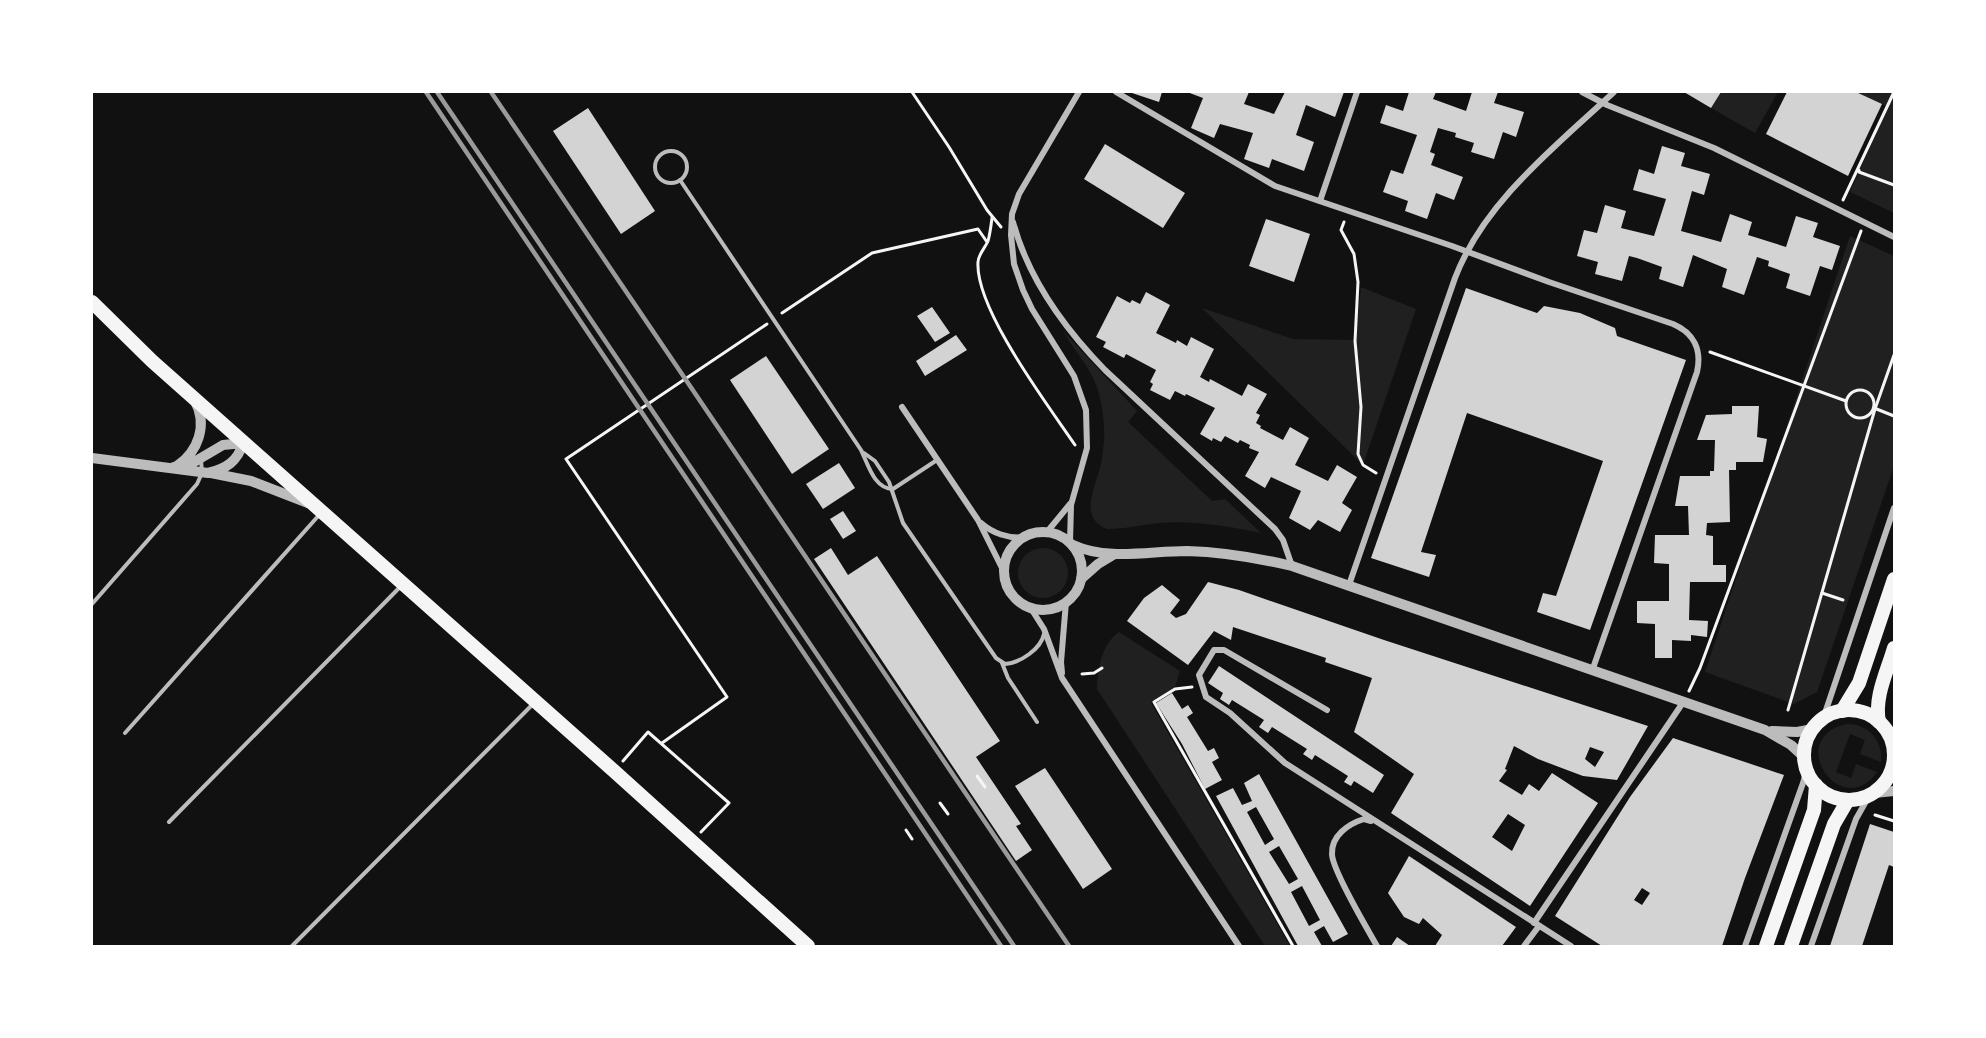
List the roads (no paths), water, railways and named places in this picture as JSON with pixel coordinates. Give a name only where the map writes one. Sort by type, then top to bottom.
[{"type":"main road","points":[[92,302],[134,345],[536,701],[808,946]]},
{"type":"main road","points":[[1842,711],[1859,683],[1894,579]]},
{"type":"main road","points":[[1879,722],[1877,709],[1879,696],[1894,648]]},
{"type":"main road","points":[[1842,711],[1861,712],[1879,722],[1894,746],[1891,771],[1886,781],[1871,794],[1848,800],[1827,795],[1816,785],[1806,764],[1806,743],[1813,729],[1823,719],[1842,711]]},
{"type":"main road","points":[[1766,946],[1814,810],[1816,785]]},
{"type":"main road","points":[[1791,946],[1834,824],[1848,800]]},
{"type":"street","points":[[1079,92],[1023,187],[1012,214],[1011,232],[1012,255],[1019,282],[1032,309],[1068,364],[1082,395],[1088,424],[1085,459],[1073,498],[1071,544],[1080,562],[1081,579]]},
{"type":"street","points":[[1116,92],[1269,183],[1673,324],[1690,335],[1697,347],[1699,360],[1697,372],[1592,671]]},
{"type":"street","points":[[1320,201],[1357,92]]},
{"type":"street","points":[[1582,92],[1602,103],[1714,148],[1894,237]]},
{"type":"street","points":[[1349,585],[1455,278],[1467,251],[1501,202],[1614,92]]},
{"type":"street","points":[[1012,214],[1017,235],[1034,275],[1074,335],[1105,369],[1275,529],[1285,546],[1292,566]]},
{"type":"street","points":[[174,467],[192,452],[200,434],[200,411],[193,398]]},
{"type":"street","points":[[902,408],[976,518],[1004,572],[1011,592],[1018,600],[1030,607],[1049,610],[1066,602],[1075,592],[1081,579],[1113,555]]},
{"type":"street","points":[[174,467],[189,465],[223,445],[243,443],[239,454],[229,465],[205,473]]},
{"type":"street","points":[[92,458],[130,464],[174,467],[242,478],[303,501],[320,511]]},
{"type":"street","points":[[1047,532],[1073,498]]},
{"type":"street","points":[[1823,719],[1894,508]]},
{"type":"street","points":[[976,518],[993,531],[1011,537],[1047,532],[1058,535],[1071,544],[1113,555],[1201,552],[1234,555],[1292,566],[1765,730],[1791,745],[1806,764],[1798,799],[1744,946]]},
{"type":"street","points":[[1004,572],[1009,553],[1024,537]]},
{"type":"street","points":[[1065,682],[1061,666],[1066,602]]},
{"type":"street","points":[[1030,607],[1044,629],[1065,682],[1239,946]]},
{"type":"street","points":[[1328,710],[1224,650],[1214,650],[1199,675],[1206,697],[1230,713],[1285,763],[1567,945]]},
{"type":"street","points":[[1524,946],[1684,701]]},
{"type":"street","points":[[1765,730],[1797,732],[1813,729]]},
{"type":"street","points":[[1811,946],[1856,819],[1871,794],[1894,791]]},
{"type":"street","points":[[1376,823],[1364,819],[1346,827],[1337,836],[1331,855],[1340,878],[1377,946]]},
{"type":"lane","points":[[674,151],[684,158],[686,171],[680,180],[668,182],[658,176],[655,164],[662,153],[674,151]]},
{"type":"lane","points":[[680,180],[861,450],[866,464],[880,483],[886,489],[893,489],[937,460]]},
{"type":"lane","points":[[861,450],[875,462],[893,489],[897,510],[903,522],[990,652],[1002,663],[1008,678],[1037,722]]},
{"type":"lane","points":[[92,604],[198,484],[205,473],[200,458]]},
{"type":"lane","points":[[125,733],[320,511]]},
{"type":"lane","points":[[169,822],[403,584]]},
{"type":"lane","points":[[1002,663],[1014,662],[1037,647],[1043,639],[1044,629]]},
{"type":"lane","points":[[292,946],[536,701]]},
{"type":"railway","points":[[426,92],[1001,946]]},
{"type":"railway","points":[[437,92],[1014,946]]},
{"type":"railway","points":[[491,92],[1069,946]]}]
